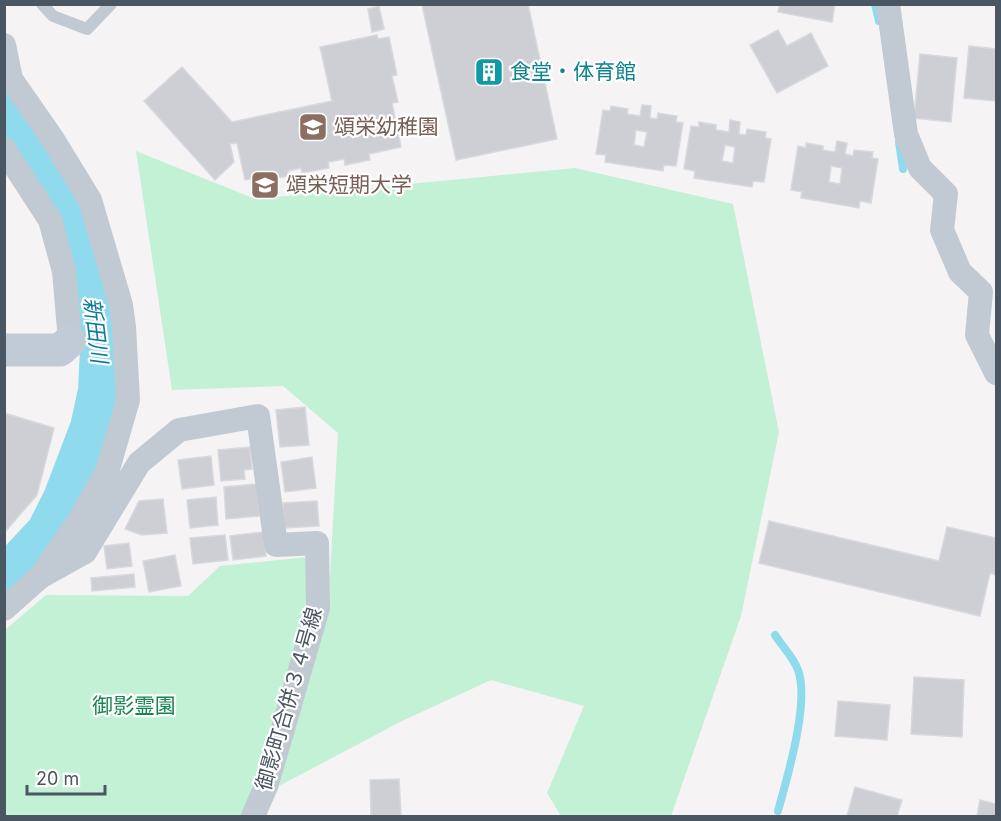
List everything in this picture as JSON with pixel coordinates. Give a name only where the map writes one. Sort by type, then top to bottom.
[{"type":"street","points":[[888,4],[906,134],[920,168],[946,194],[942,230],[960,272],[981,292],[977,335],[996,373]]},
{"type":"street","points":[[4,45],[11,79],[52,138],[90,200],[121,305],[128,400],[108,469],[81,518],[40,577],[4,609]]},
{"type":"street","points":[[4,149],[50,220],[64,272],[70,341],[60,350],[4,350]]},
{"type":"street","name":"御影町合併３４号線","points":[[40,577],[85,552],[139,463],[179,430],[258,416],[276,545],[317,543],[318,608],[267,784],[254,816]]},
{"type":"lane","points":[[42,4],[53,16],[87,29],[111,4]]},
{"type":"green space","points":[[136,151],[255,199],[575,168],[733,204],[779,432],[741,616],[671,816],[561,816],[547,793],[584,706],[491,680],[402,721],[279,786],[328,609],[338,433],[283,386],[172,390]]},
{"type":"green space","name":"御影霊園","points":[[309,557],[305,614],[258,781],[244,816],[5,816],[5,630],[46,595],[188,596],[220,566]]},
{"type":"building","name":"食堂・体育館","points":[[528,4],[557,139],[456,160],[422,5]]},
{"type":"building","points":[[780,4],[835,4],[832,22],[778,12]]},
{"type":"building","points":[[379,6],[384,29],[372,32],[368,9]]},
{"type":"building","points":[[778,30],[787,46],[811,33],[828,66],[777,93],[750,45]]},
{"type":"building","points":[[377,35],[378,39],[389,37],[397,75],[392,76],[398,102],[392,103],[401,147],[369,154],[370,160],[345,165],[344,159],[328,162],[329,168],[302,173],[301,168],[288,171],[289,176],[278,178],[277,174],[245,180],[237,143],[230,144],[234,162],[215,180],[144,101],[182,67],[232,122],[332,101],[320,47]]},
{"type":"building","points":[[969,46],[996,49],[996,101],[964,98]]},
{"type":"building","points":[[920,54],[957,58],[951,122],[914,118]]},
{"type":"building","points":[[642,105],[651,106],[650,118],[657,119],[658,113],[677,116],[676,122],[683,123],[676,166],[664,165],[663,171],[605,162],[606,155],[596,154],[603,110],[610,111],[611,106],[628,109],[627,114],[640,116]],"holes":[[[636,130],[647,132],[644,147],[634,145]]]},
{"type":"building","points":[[730,120],[740,122],[739,134],[746,135],[747,129],[766,132],[765,138],[771,139],[764,182],[753,181],[752,187],[694,178],[695,171],[684,169],[691,126],[699,127],[699,122],[716,125],[716,130],[729,132]],"holes":[[[725,145],[735,147],[733,163],[722,161]]]},
{"type":"building","points":[[837,141],[847,143],[845,154],[853,156],[854,150],[873,152],[872,158],[878,159],[871,203],[860,201],[859,208],[801,198],[802,192],[791,190],[798,146],[806,148],[806,143],[823,146],[823,150],[835,152]],"holes":[[[831,166],[842,168],[840,184],[829,182]]]},
{"type":"building","points":[[305,407],[309,445],[280,447],[276,410]]},
{"type":"building","points":[[4,413],[54,428],[37,495],[4,533]]},
{"type":"building","points":[[250,447],[252,469],[244,470],[245,479],[221,481],[218,450]]},
{"type":"building","points":[[211,456],[214,485],[182,489],[178,460]]},
{"type":"building","points":[[312,457],[316,488],[285,492],[281,462]]},
{"type":"building","points":[[257,484],[260,516],[226,519],[224,487]]},
{"type":"building","points":[[216,497],[218,525],[190,528],[187,500]]},
{"type":"building","points":[[163,499],[167,533],[142,535],[125,529],[139,501]]},
{"type":"building","points":[[317,501],[319,526],[284,528],[283,503]]},
{"type":"building","points":[[769,521],[939,561],[947,527],[996,538],[996,575],[990,573],[980,616],[759,563]]},
{"type":"building","points":[[263,532],[266,556],[233,560],[230,536]]},
{"type":"building","points":[[225,535],[228,560],[193,564],[190,538]]},
{"type":"building","points":[[129,543],[132,566],[107,569],[104,546]]},
{"type":"building","points":[[175,555],[181,586],[149,592],[143,561]]},
{"type":"building","points":[[134,574],[135,587],[92,591],[91,578]]},
{"type":"building","points":[[914,677],[964,680],[962,737],[911,734]]},
{"type":"building","points":[[838,701],[890,705],[887,740],[835,736]]},
{"type":"building","points":[[399,779],[401,816],[371,816],[370,780]]},
{"type":"building","points":[[855,787],[902,800],[897,816],[847,816]]},
{"type":"building","points":[[980,800],[996,804],[996,816],[977,816]]},
{"type":"waterway","points":[[875,4],[879,21]]},
{"type":"waterway","name":"新田川","points":[[4,111],[60,186],[87,270],[103,350],[101,391],[93,428],[66,499],[49,533],[4,581]]},
{"type":"waterway","points":[[899,142],[903,169]]},
{"type":"waterway","points":[[775,635],[796,666],[801,684],[796,740],[778,811]]},
{"type":"place","name":"食堂・体育館","points":[[489,72]]},
{"type":"place","name":"頌栄幼稚園","points":[[313,127]]},
{"type":"place","name":"頌栄短期大学","points":[[265,185]]}]
